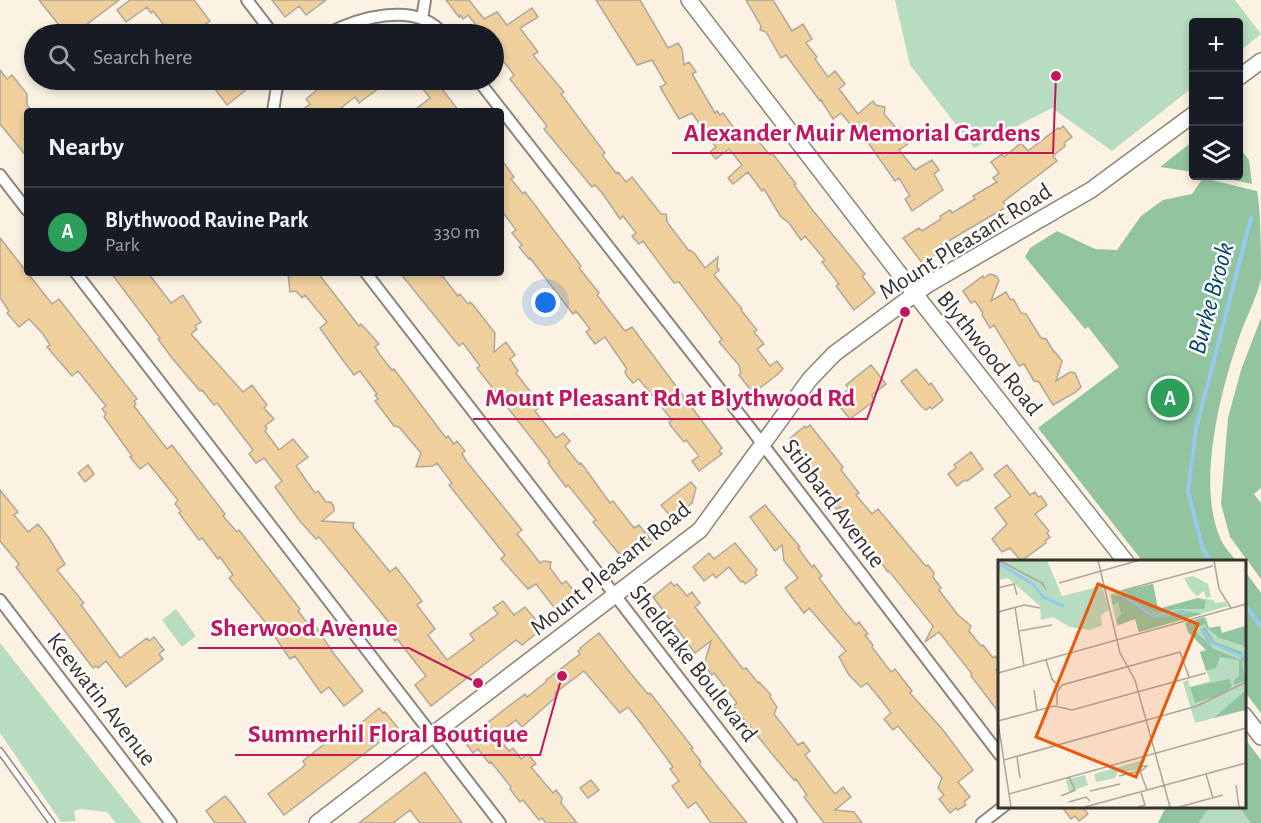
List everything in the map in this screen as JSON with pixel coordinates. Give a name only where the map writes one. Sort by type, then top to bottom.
[{"type":"main road","name":"Blythwood Road","points":[[689,0],[915,294],[1124,560]]},
{"type":"main road","points":[[1243,75],[1261,61]]},
{"type":"main road","name":"Mount Pleasant Road","points":[[316,823],[700,530],[810,379],[824,364],[915,294],[1091,190],[1189,118]]},
{"type":"main road","points":[[1246,716],[1261,737]]},
{"type":"street","points":[[246,0],[265,24]]},
{"type":"street","points":[[422,19],[425,0]]},
{"type":"street","points":[[350,24],[378,16],[395,15],[422,19],[429,24]]},
{"type":"street","points":[[273,108],[276,90]]},
{"type":"street","name":"Stibbard Avenue","points":[[486,90],[500,108]]},
{"type":"street","name":"Stibbard Avenue","points":[[504,113],[763,445],[998,752]]},
{"type":"street","points":[[0,175],[24,206]]},
{"type":"street","points":[[78,276],[500,823]]},
{"type":"street","name":"Sheldrake Boulevard","points":[[368,276],[791,823]]},
{"type":"street","name":"Keewatin Avenue","points":[[0,600],[171,823]]},
{"type":"street","points":[[982,823],[1003,808]]},
{"type":"lane","points":[[0,751],[52,823]]},
{"type":"green space","points":[[895,0],[1235,0],[1261,34],[1243,49],[1243,18],[1189,18],[1189,90],[1112,151],[1052,108],[974,148],[910,65]]},
{"type":"green space","points":[[1189,144],[1189,171],[1160,167]]},
{"type":"green space","points":[[1243,152],[1249,160],[1252,184],[1233,180],[1243,180]]},
{"type":"green space","points":[[1202,180],[1211,180],[1257,191],[1261,278],[1239,338],[1218,411],[1211,467],[1214,518],[1221,540],[1235,560],[1141,560],[1038,428],[1119,367],[1088,327],[1085,329],[1025,257],[1030,248],[1057,231],[1095,249],[1117,250],[1141,216],[1163,200],[1192,194]]},
{"type":"green space","points":[[1261,318],[1261,488],[1254,494],[1261,503],[1261,579],[1230,537],[1221,504],[1228,418],[1241,370]]},
{"type":"green space","points":[[1246,572],[1261,593],[1261,713],[1246,693]]},
{"type":"green space","points":[[176,609],[196,636],[182,647],[162,620]]},
{"type":"green space","points":[[0,643],[142,823],[116,823],[107,812],[80,809],[74,811],[76,821],[61,822],[0,733]]},
{"type":"green space","points":[[1246,740],[1261,760],[1261,823],[1158,823],[1166,808],[1246,808]]},
{"type":"green space","points":[[1246,740],[1261,760],[1261,823],[1251,823],[1240,808],[1246,808]]},
{"type":"green space","points":[[1165,808],[1209,808],[1198,823],[1158,823]]},
{"type":"building","points":[[39,0],[119,0],[87,24],[58,24]]},
{"type":"building","points":[[130,0],[194,0],[210,21],[206,24],[163,24],[147,7],[126,22],[117,10]]},
{"type":"building","points":[[272,0],[326,0],[306,15],[299,6],[285,17]]},
{"type":"building","points":[[446,0],[469,0],[484,19],[497,12],[507,25],[532,8],[538,17],[520,28],[538,52],[533,55],[564,92],[561,94],[605,153],[602,155],[616,173],[618,172],[626,182],[632,177],[661,214],[666,214],[667,222],[705,268],[718,257],[719,270],[714,275],[757,330],[754,332],[764,344],[757,349],[770,366],[777,361],[783,369],[778,374],[756,391],[750,389],[739,375],[741,373],[739,365],[719,342],[722,339],[679,282],[674,283],[643,241],[639,244],[632,236],[636,233],[623,216],[620,219],[603,194],[595,185],[592,187],[544,129],[547,126],[510,79],[514,75],[504,62],[504,24],[475,24],[468,15],[463,19],[460,15],[459,17]]},
{"type":"building","points":[[596,0],[640,0],[668,48],[678,43],[682,49],[684,65],[689,62],[696,72],[692,74],[715,113],[717,111],[720,115],[723,113],[742,139],[751,132],[770,155],[772,153],[814,212],[865,274],[862,276],[875,293],[854,310],[836,286],[839,284],[822,262],[825,260],[805,236],[801,240],[789,223],[781,217],[764,189],[762,191],[748,172],[733,184],[728,178],[742,165],[729,149],[716,159],[710,152],[716,147],[692,113],[679,119],[660,87],[666,84],[652,60],[637,65]]},
{"type":"building","points":[[746,0],[773,0],[792,31],[803,24],[812,39],[806,43],[817,57],[815,59],[828,77],[835,71],[845,84],[839,89],[858,114],[873,101],[876,105],[885,107],[884,114],[897,129],[901,128],[909,141],[899,150],[915,170],[932,160],[939,170],[934,174],[943,190],[912,211],[905,199],[910,196],[899,178],[895,181],[864,137],[862,138],[841,113],[833,119],[786,55],[781,58],[766,32],[760,30],[761,26]]},
{"type":"building","points":[[0,70],[7,79],[12,75],[27,94],[27,105],[30,108],[24,108],[24,153],[0,124]]},
{"type":"building","points":[[216,90],[246,90],[227,105]]},
{"type":"building","points":[[317,90],[377,90],[359,103],[355,97],[341,108],[305,108],[310,104],[306,99]]},
{"type":"building","points":[[424,90],[443,90],[457,108],[417,108],[430,98]]},
{"type":"building","points":[[1063,126],[1072,137],[1053,156],[1057,161],[1003,202],[1006,207],[935,249],[938,253],[923,264],[903,238],[919,228],[922,231],[941,219],[940,216],[950,210],[952,213],[975,199],[973,196],[997,182],[993,178],[999,173],[991,162],[1002,154],[1004,157],[1021,143],[1028,151]]},
{"type":"building","points":[[504,163],[514,177],[511,179],[523,194],[525,192],[581,266],[579,268],[599,293],[597,295],[625,331],[632,327],[722,448],[719,451],[722,454],[699,471],[692,461],[699,456],[670,425],[669,422],[672,420],[639,379],[633,383],[626,375],[627,369],[605,337],[595,344],[586,332],[590,329],[576,311],[573,314],[519,247],[522,245],[512,233],[516,230],[504,214]]},
{"type":"building","points":[[0,238],[24,268],[24,276],[30,276],[52,304],[59,299],[137,399],[134,401],[136,404],[134,406],[167,449],[172,445],[225,514],[223,516],[237,532],[239,530],[300,609],[298,611],[312,629],[316,627],[363,691],[344,706],[329,687],[321,693],[295,656],[290,659],[271,631],[269,633],[263,625],[266,623],[229,578],[233,575],[220,557],[218,559],[202,538],[199,540],[179,513],[181,511],[175,504],[178,500],[148,463],[140,469],[130,457],[132,456],[104,417],[106,414],[102,409],[106,406],[78,371],[72,376],[47,347],[50,345],[43,334],[29,319],[19,327],[7,313],[9,311],[0,298]]},
{"type":"building","points":[[990,274],[999,280],[991,301],[1006,292],[1010,299],[1014,300],[1021,313],[1026,314],[1041,338],[1046,339],[1062,361],[1056,381],[1070,372],[1075,373],[1081,387],[1076,392],[1053,405],[1039,382],[1034,381],[1024,364],[1019,366],[994,325],[990,328],[975,301],[971,303],[963,291],[983,276],[984,278]]},
{"type":"building","points":[[113,276],[150,276],[171,303],[183,295],[201,322],[195,326],[197,329],[191,334],[243,392],[252,385],[267,405],[264,408],[274,419],[265,426],[267,428],[265,431],[279,450],[293,439],[308,457],[296,466],[315,493],[318,491],[326,502],[331,502],[334,507],[334,511],[322,521],[354,523],[353,527],[390,572],[396,567],[422,601],[417,605],[435,629],[428,635],[447,660],[474,640],[470,634],[498,614],[493,608],[503,601],[514,615],[525,607],[535,619],[530,622],[538,632],[522,645],[516,640],[431,706],[415,685],[426,676],[397,639],[395,641],[387,630],[392,626],[319,537],[316,539],[299,520],[275,487],[282,481],[264,458],[256,463],[249,454],[253,450],[217,403],[214,405],[202,390],[200,391],[172,358],[158,339],[160,338]]},
{"type":"building","points":[[288,276],[320,276],[359,326],[361,324],[379,344],[375,347],[380,355],[392,370],[394,369],[446,438],[448,436],[454,444],[457,441],[465,451],[462,454],[467,462],[522,530],[517,534],[540,563],[551,562],[550,568],[562,584],[566,581],[577,595],[557,611],[536,584],[528,589],[501,559],[505,555],[449,485],[452,483],[437,463],[433,466],[416,467],[421,453],[399,427],[394,426],[375,401],[378,399],[375,395],[377,394],[360,371],[354,375],[342,359],[320,328],[327,322],[305,295],[302,298],[296,291],[290,292]]},
{"type":"building","points":[[402,276],[442,276],[458,296],[460,294],[468,304],[470,302],[474,306],[495,333],[494,352],[506,342],[515,355],[510,359],[518,371],[516,373],[541,406],[535,411],[556,438],[563,433],[570,441],[565,446],[579,464],[581,463],[610,503],[613,501],[634,528],[639,525],[652,541],[624,560],[593,522],[596,520],[568,485],[566,487],[548,463],[550,462],[477,368],[480,366],[463,343],[459,346]]},
{"type":"building","points":[[871,365],[886,384],[872,395],[874,401],[850,419],[834,400],[849,389],[846,385]]},
{"type":"building","points":[[916,369],[929,385],[931,383],[943,400],[932,409],[930,407],[926,410],[921,406],[901,381]]},
{"type":"building","points":[[810,425],[843,467],[841,470],[859,493],[856,495],[872,514],[878,509],[924,564],[928,565],[941,588],[939,590],[958,615],[971,626],[969,631],[993,658],[995,656],[998,660],[996,670],[998,672],[998,711],[939,632],[925,642],[933,626],[889,571],[880,561],[877,564],[870,555],[874,552],[861,535],[858,537],[852,528],[855,526],[840,507],[837,510],[816,474],[790,442],[789,439],[805,426],[806,428]]},
{"type":"building","points":[[971,452],[983,469],[957,486],[948,474],[956,468],[954,465]]},
{"type":"building","points":[[88,465],[94,474],[85,482],[78,473]]},
{"type":"building","points":[[1007,465],[1030,495],[1035,492],[1047,505],[1035,514],[1049,531],[1047,533],[1050,537],[1045,541],[1046,543],[1022,560],[1010,548],[1002,552],[992,539],[1007,524],[995,508],[1011,496],[994,475]]},
{"type":"building","points":[[691,482],[696,488],[692,503],[672,518],[661,505]]},
{"type":"building","points":[[0,490],[18,512],[14,515],[28,532],[38,524],[49,538],[65,564],[57,570],[84,603],[81,605],[120,658],[147,638],[149,641],[154,637],[164,650],[159,654],[163,659],[126,687],[106,661],[98,668],[96,666],[93,668],[16,567],[19,564],[0,541]]},
{"type":"building","points":[[765,505],[800,547],[798,548],[812,567],[814,565],[822,576],[819,578],[844,611],[856,625],[859,622],[868,634],[865,635],[873,645],[872,647],[891,672],[895,669],[912,691],[910,693],[943,730],[973,770],[958,782],[970,797],[964,802],[966,805],[950,813],[939,799],[944,795],[938,788],[942,778],[898,726],[893,730],[884,719],[891,713],[882,701],[867,683],[861,687],[849,675],[839,657],[846,651],[809,608],[804,613],[785,588],[798,578],[784,561],[782,545],[775,551],[750,517]]},
{"type":"building","points":[[735,543],[757,570],[755,572],[757,575],[745,584],[729,567],[716,578],[713,574],[704,581],[693,567],[709,553],[714,559]]},
{"type":"building","points":[[671,582],[674,586],[677,584],[687,596],[692,592],[700,603],[695,607],[743,669],[746,668],[771,695],[777,707],[774,714],[798,745],[803,742],[810,751],[805,755],[835,794],[843,787],[851,797],[835,810],[854,812],[862,823],[824,823],[804,797],[807,795],[796,779],[794,780],[733,706],[737,703],[714,673],[712,675],[704,665],[711,641],[695,653],[653,597]]},
{"type":"building","points":[[599,633],[693,748],[691,749],[701,762],[699,764],[747,823],[711,823],[696,802],[688,808],[672,786],[679,781],[670,769],[673,767],[640,722],[628,707],[620,713],[584,671],[555,693],[555,698],[522,727],[516,720],[496,735],[509,751],[513,748],[521,759],[528,754],[536,764],[531,767],[553,793],[556,790],[562,798],[561,803],[577,823],[546,823],[542,818],[539,820],[523,800],[520,802],[491,762],[489,763],[478,749],[473,753],[464,741],[525,694],[527,697],[547,681],[580,654],[578,651],[580,648]]},
{"type":"building","points":[[379,708],[398,728],[284,815],[268,794],[302,768],[305,765],[303,761],[342,730],[347,735]]},
{"type":"building","points":[[425,772],[462,823],[420,823],[410,810],[393,823],[359,823]]},
{"type":"building","points":[[591,780],[599,790],[588,798],[580,788]]},
{"type":"building","points":[[225,796],[246,823],[215,823],[206,811]]},
{"type":"building","points":[[1063,808],[1086,808],[1084,809],[1088,814],[1079,821],[1075,816],[1071,819]]},
{"type":"waterway","name":"Burke Brook","points":[[1210,560],[1203,550],[1188,491],[1196,429],[1251,218]]},
{"type":"waterway","name":"Burke Brook","points":[[1246,607],[1261,626]]},
{"type":"place","name":"Alexander Muir Memorial Gardens","points":[[1056,76]]},
{"type":"place","name":"Mount Pleasant Rd at Blythwood Rd","points":[[905,312]]},
{"type":"place","name":"Blythwood Ravine Park","points":[[1170,398]]},
{"type":"place","name":"Summerhil Floral Boutique","points":[[562,676]]},
{"type":"place","name":"Sherwood Avenue","points":[[478,683]]}]
